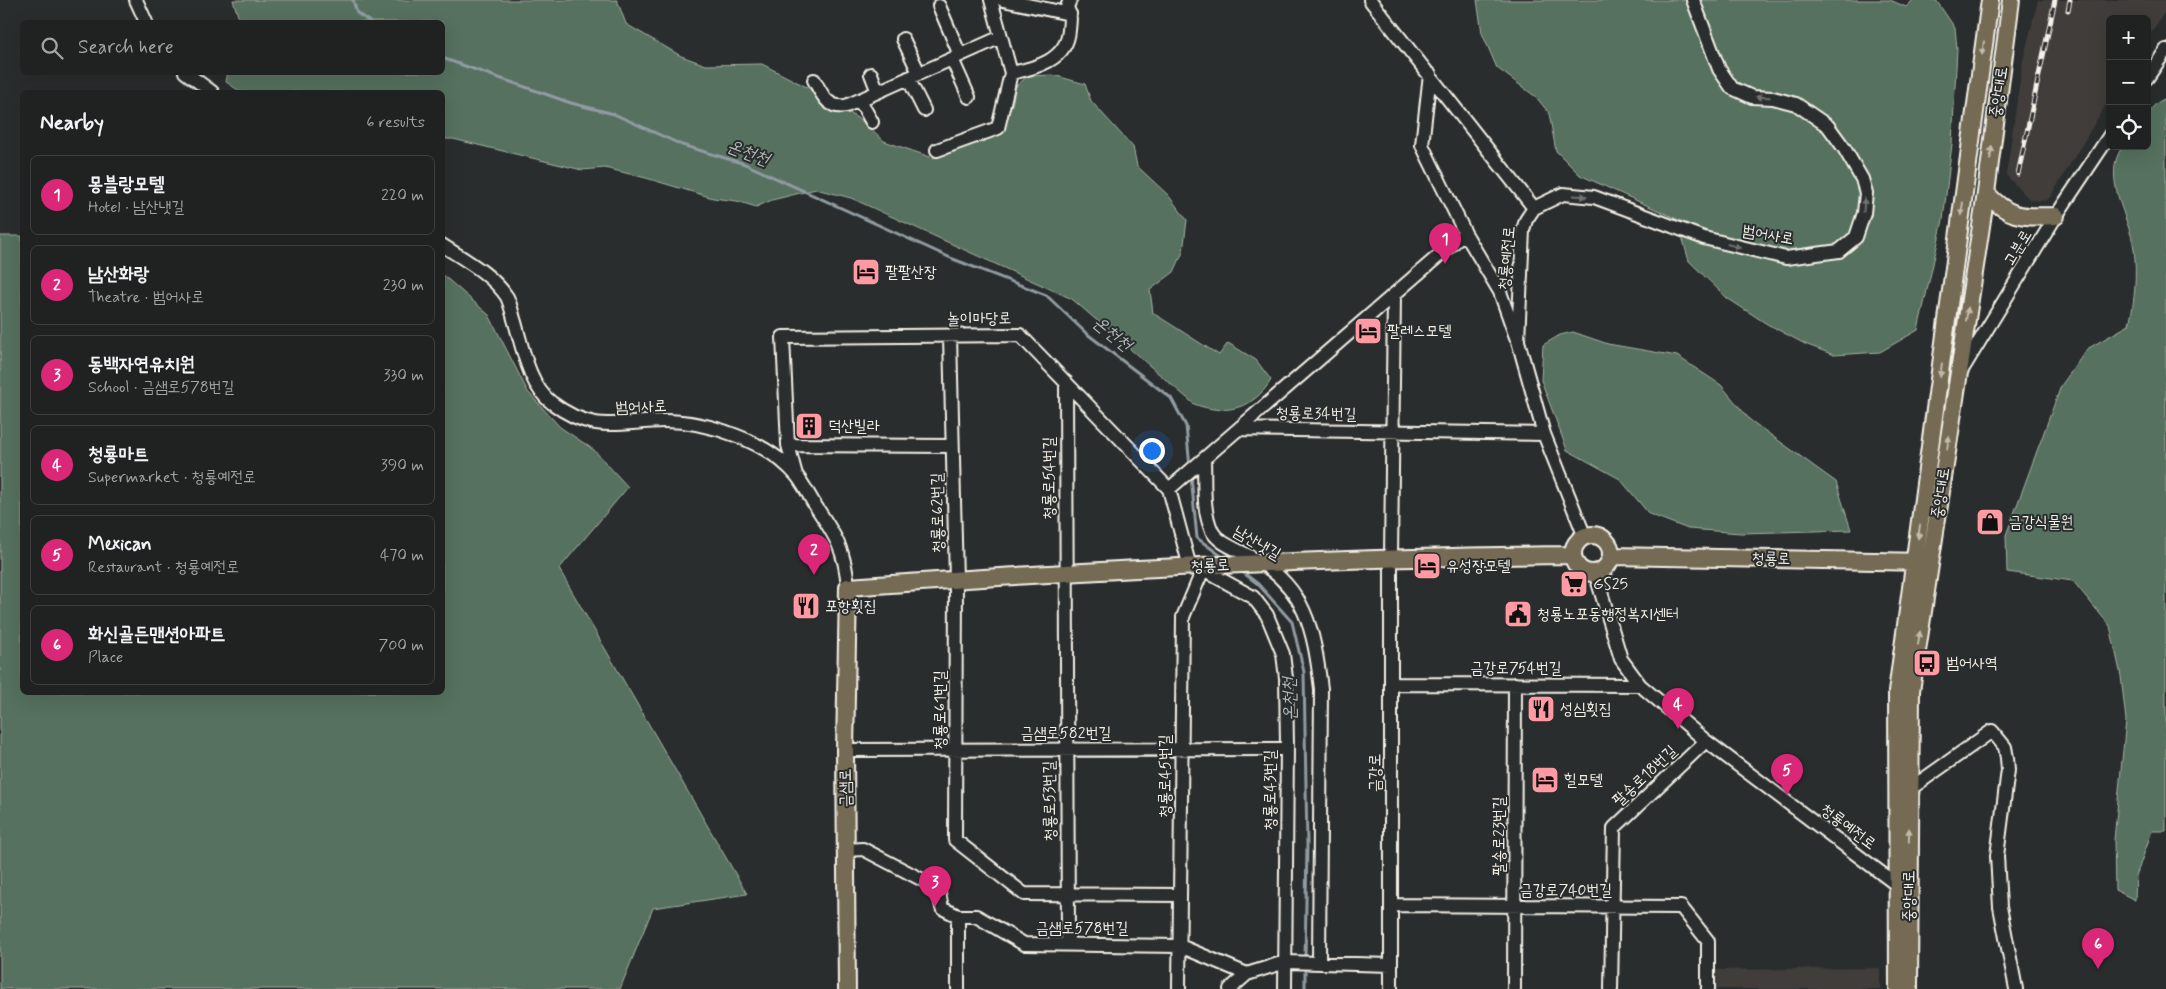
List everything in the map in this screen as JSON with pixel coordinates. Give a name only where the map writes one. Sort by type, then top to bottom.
[{"type":"main road","name":"중앙대로","points":[[1909,989],[1911,691],[1923,562],[1990,0]]},
{"type":"main road","name":"중앙대로","points":[[1898,989],[1897,692],[1957,380],[1986,193],[2011,0]]},
{"type":"main road","points":[[1986,193],[2009,213],[2023,218],[2056,216]]},
{"type":"main road","points":[[1593,535],[1604,540],[1611,556],[1606,567],[1595,572],[1588,572],[1578,566],[1573,555],[1577,543],[1585,537],[1593,535]]},
{"type":"main road","name":"청룡로","points":[[848,587],[1391,557],[1573,555]]},
{"type":"main road","name":"청룡로","points":[[1611,556],[1923,562]]},
{"type":"main road","name":"금샘로","points":[[847,989],[845,750],[848,587]]},
{"type":"street","points":[[136,0],[145,20]]},
{"type":"street","points":[[937,150],[998,128],[1011,73],[991,0]]},
{"type":"street","points":[[1003,0],[1070,14]]},
{"type":"street","points":[[1011,73],[1028,70],[1047,62],[1063,51],[1068,41],[1070,14],[1067,7],[1070,0]]},
{"type":"street","name":"청룡예전로","points":[[1370,0],[1534,208],[1526,220],[1523,230],[1518,342],[1544,434],[1585,537]]},
{"type":"street","name":"범어사로","points":[[1534,208],[1563,194],[1594,197],[1704,238],[1786,258],[1839,251],[1856,237],[1864,214],[1866,193],[1862,179],[1844,148],[1828,126],[1796,104],[1773,98],[1752,97],[1732,88],[1720,69],[1693,0]]},
{"type":"street","points":[[939,6],[969,97]]},
{"type":"street","points":[[814,80],[829,104],[837,108],[860,101],[1001,37]]},
{"type":"street","points":[[903,39],[924,110]]},
{"type":"street","points":[[2151,72],[2166,50]]},
{"type":"street","points":[[871,74],[878,92]]},
{"type":"street","points":[[1430,74],[1422,145],[1465,233],[1500,292],[1518,342]]},
{"type":"street","points":[[189,75],[209,90]]},
{"type":"street","points":[[860,101],[872,122]]},
{"type":"street","name":"고분로","points":[[1957,380],[2056,216],[2106,140]]},
{"type":"street","points":[[1168,489],[1465,233]]},
{"type":"street","name":"범어사로","points":[[445,247],[479,269],[508,298],[531,376],[550,402],[574,418],[606,425],[665,421],[709,425],[744,439],[775,458],[796,476],[838,540],[845,558],[848,587]]},
{"type":"street","points":[[1391,557],[1394,294]]},
{"type":"street","name":"놀이마당로","points":[[796,476],[788,445],[783,337],[1020,334],[1168,489],[1197,567]]},
{"type":"street","name":"청룡로62번길","points":[[950,336],[956,580]]},
{"type":"street","name":"청룡로54번길","points":[[1065,574],[1066,382]]},
{"type":"street","name":"청룡로34번길","points":[[1239,429],[1544,434]]},
{"type":"street","points":[[788,445],[952,446]]},
{"type":"street","name":"남산냇길","points":[[1204,459],[1206,506],[1212,531],[1222,542],[1263,563],[1287,582],[1305,611],[1316,648],[1322,698],[1317,962]]},
{"type":"street","name":"금강로","points":[[1391,557],[1391,989]]},
{"type":"street","name":"청룡로43번길","points":[[1197,567],[1253,597],[1267,615],[1284,654],[1286,678],[1290,962],[1285,989]]},
{"type":"street","name":"청룡로45번길","points":[[1179,989],[1183,617],[1197,567]]},
{"type":"street","name":"청룡예전로","points":[[1595,572],[1621,659],[1640,685],[1706,741],[1897,885]]},
{"type":"street","name":"청룡로53번길","points":[[1065,574],[1068,943]]},
{"type":"street","name":"청룡로61번길","points":[[956,580],[956,840],[1024,894],[1068,895]]},
{"type":"street","name":"금강로754번길","points":[[1391,684],[1640,685]]},
{"type":"street","name":"팔송로23번길","points":[[1514,989],[1516,684]]},
{"type":"street","points":[[1910,789],[1992,731],[2005,747],[2008,770],[1997,856],[2000,907],[2016,989]]},
{"type":"street","name":"팔송로18번길","points":[[1611,989],[1611,906],[1614,828],[1706,741]]},
{"type":"street","name":"금샘로582번길","points":[[845,750],[1287,749]]},
{"type":"street","points":[[846,850],[863,849],[938,888],[942,908],[958,916],[958,989]]},
{"type":"street","points":[[1068,895],[1180,895]]},
{"type":"street","name":"금강로740번길","points":[[1391,905],[1682,907],[1708,941],[1708,989]]},
{"type":"street","name":"금샘로578번길","points":[[958,916],[976,916],[1024,944],[1068,943],[1180,946],[1247,974]]},
{"type":"street","points":[[1230,989],[1247,974],[1290,962],[1391,965]]},
{"type":"shaded area","points":[[2038,0],[2166,0],[2166,10],[2151,33],[2151,15],[2106,15],[2106,105],[2051,196],[2046,201],[2030,200],[2006,175],[2023,60]]},
{"type":"shaded area","points":[[1880,968],[1880,989],[1713,989],[1713,970]]},
{"type":"green space","points":[[233,0],[617,0],[626,24],[681,56],[706,65],[762,64],[828,98],[866,124],[884,141],[933,158],[997,134],[1012,105],[1016,86],[1028,76],[1053,75],[1085,84],[1091,101],[1133,147],[1137,166],[1168,195],[1187,220],[1183,252],[1174,272],[1150,290],[1153,313],[1219,355],[1228,343],[1256,360],[1271,380],[1256,398],[1238,407],[1217,409],[1194,404],[1072,299],[851,198],[816,189],[772,200],[756,207],[737,201],[713,198],[605,168],[582,170],[453,139],[445,139],[445,90],[238,90],[226,82],[227,75],[445,75],[445,20],[237,20]]},
{"type":"green space","points":[[1477,0],[1890,0],[1906,7],[1913,0],[1936,0],[1955,28],[1957,49],[1952,144],[1943,220],[1918,330],[1880,352],[1834,355],[1805,344],[1767,324],[1727,298],[1689,261],[1677,219],[1580,175],[1556,151],[1549,113],[1536,97],[1497,68],[1482,33]]},
{"type":"green space","points":[[2166,98],[2166,831],[2152,831],[2136,876],[2135,900],[2115,890],[2114,840],[2126,720],[2121,676],[2110,626],[2073,581],[2007,572],[2006,535],[2061,386],[2087,349],[2129,325],[2135,287],[2135,258],[2131,237],[2118,197],[2114,171],[2121,150],[2151,150],[2151,110],[2158,102]]},
{"type":"green space","points":[[0,236],[20,236],[20,695],[445,695],[445,277],[489,315],[528,392],[560,427],[594,450],[628,487],[559,569],[747,894],[653,908],[620,989],[0,989]]},
{"type":"green space","points":[[1573,332],[1608,344],[1677,356],[1721,385],[1750,420],[1836,482],[1851,530],[1741,533],[1688,529],[1649,514],[1620,479],[1567,450],[1541,380],[1543,345],[1560,335]]},
{"type":"waterway","name":"온천천","points":[[353,0],[357,13],[367,20]]},
{"type":"waterway","name":"온천천","points":[[445,59],[571,103],[614,114],[682,145],[745,164],[953,259],[1046,295],[1086,333],[1171,398],[1186,426],[1190,467]]},
{"type":"waterway","name":"온천천","points":[[1191,476],[1197,538],[1224,558]]},
{"type":"waterway","name":"온천천","points":[[1241,571],[1258,584],[1292,622],[1304,672],[1307,845],[1305,959]]},
{"type":"waterway","name":"온천천","points":[[1305,966],[1305,989]]},
{"type":"railway","points":[[2018,174],[2055,0]]},
{"type":"railway","points":[[2068,10],[2070,0]]},
{"type":"place","name":"몽블랑모텔","points":[[1445,264]]},
{"type":"place","name":"팔팔산장","points":[[866,272]]},
{"type":"place","name":"팔레스모텔","points":[[1368,331]]},
{"type":"place","name":"덕산빌라","points":[[809,426]]},
{"type":"place","name":"금강식물원","points":[[1990,522]]},
{"type":"place","name":"유성장모텔","points":[[1427,566]]},
{"type":"place","name":"남산화랑","points":[[814,575]]},
{"type":"place","name":"GS25","points":[[1574,584]]},
{"type":"place","name":"포항횟집","points":[[806,606]]},
{"type":"place","name":"청룡노포동행정복지센터","points":[[1518,614]]},
{"type":"place","name":"범어사역","points":[[1927,663]]},
{"type":"place","name":"성심횟집","points":[[1541,709]]},
{"type":"place","name":"청룡마트","points":[[1678,729]]},
{"type":"place","name":"힐모텔","points":[[1545,780]]},
{"type":"place","name":"Mexican","points":[[1787,795]]},
{"type":"place","name":"동백자연유치원","points":[[935,907]]},
{"type":"place","name":"화신골든맨션아파트","points":[[2098,969]]}]
